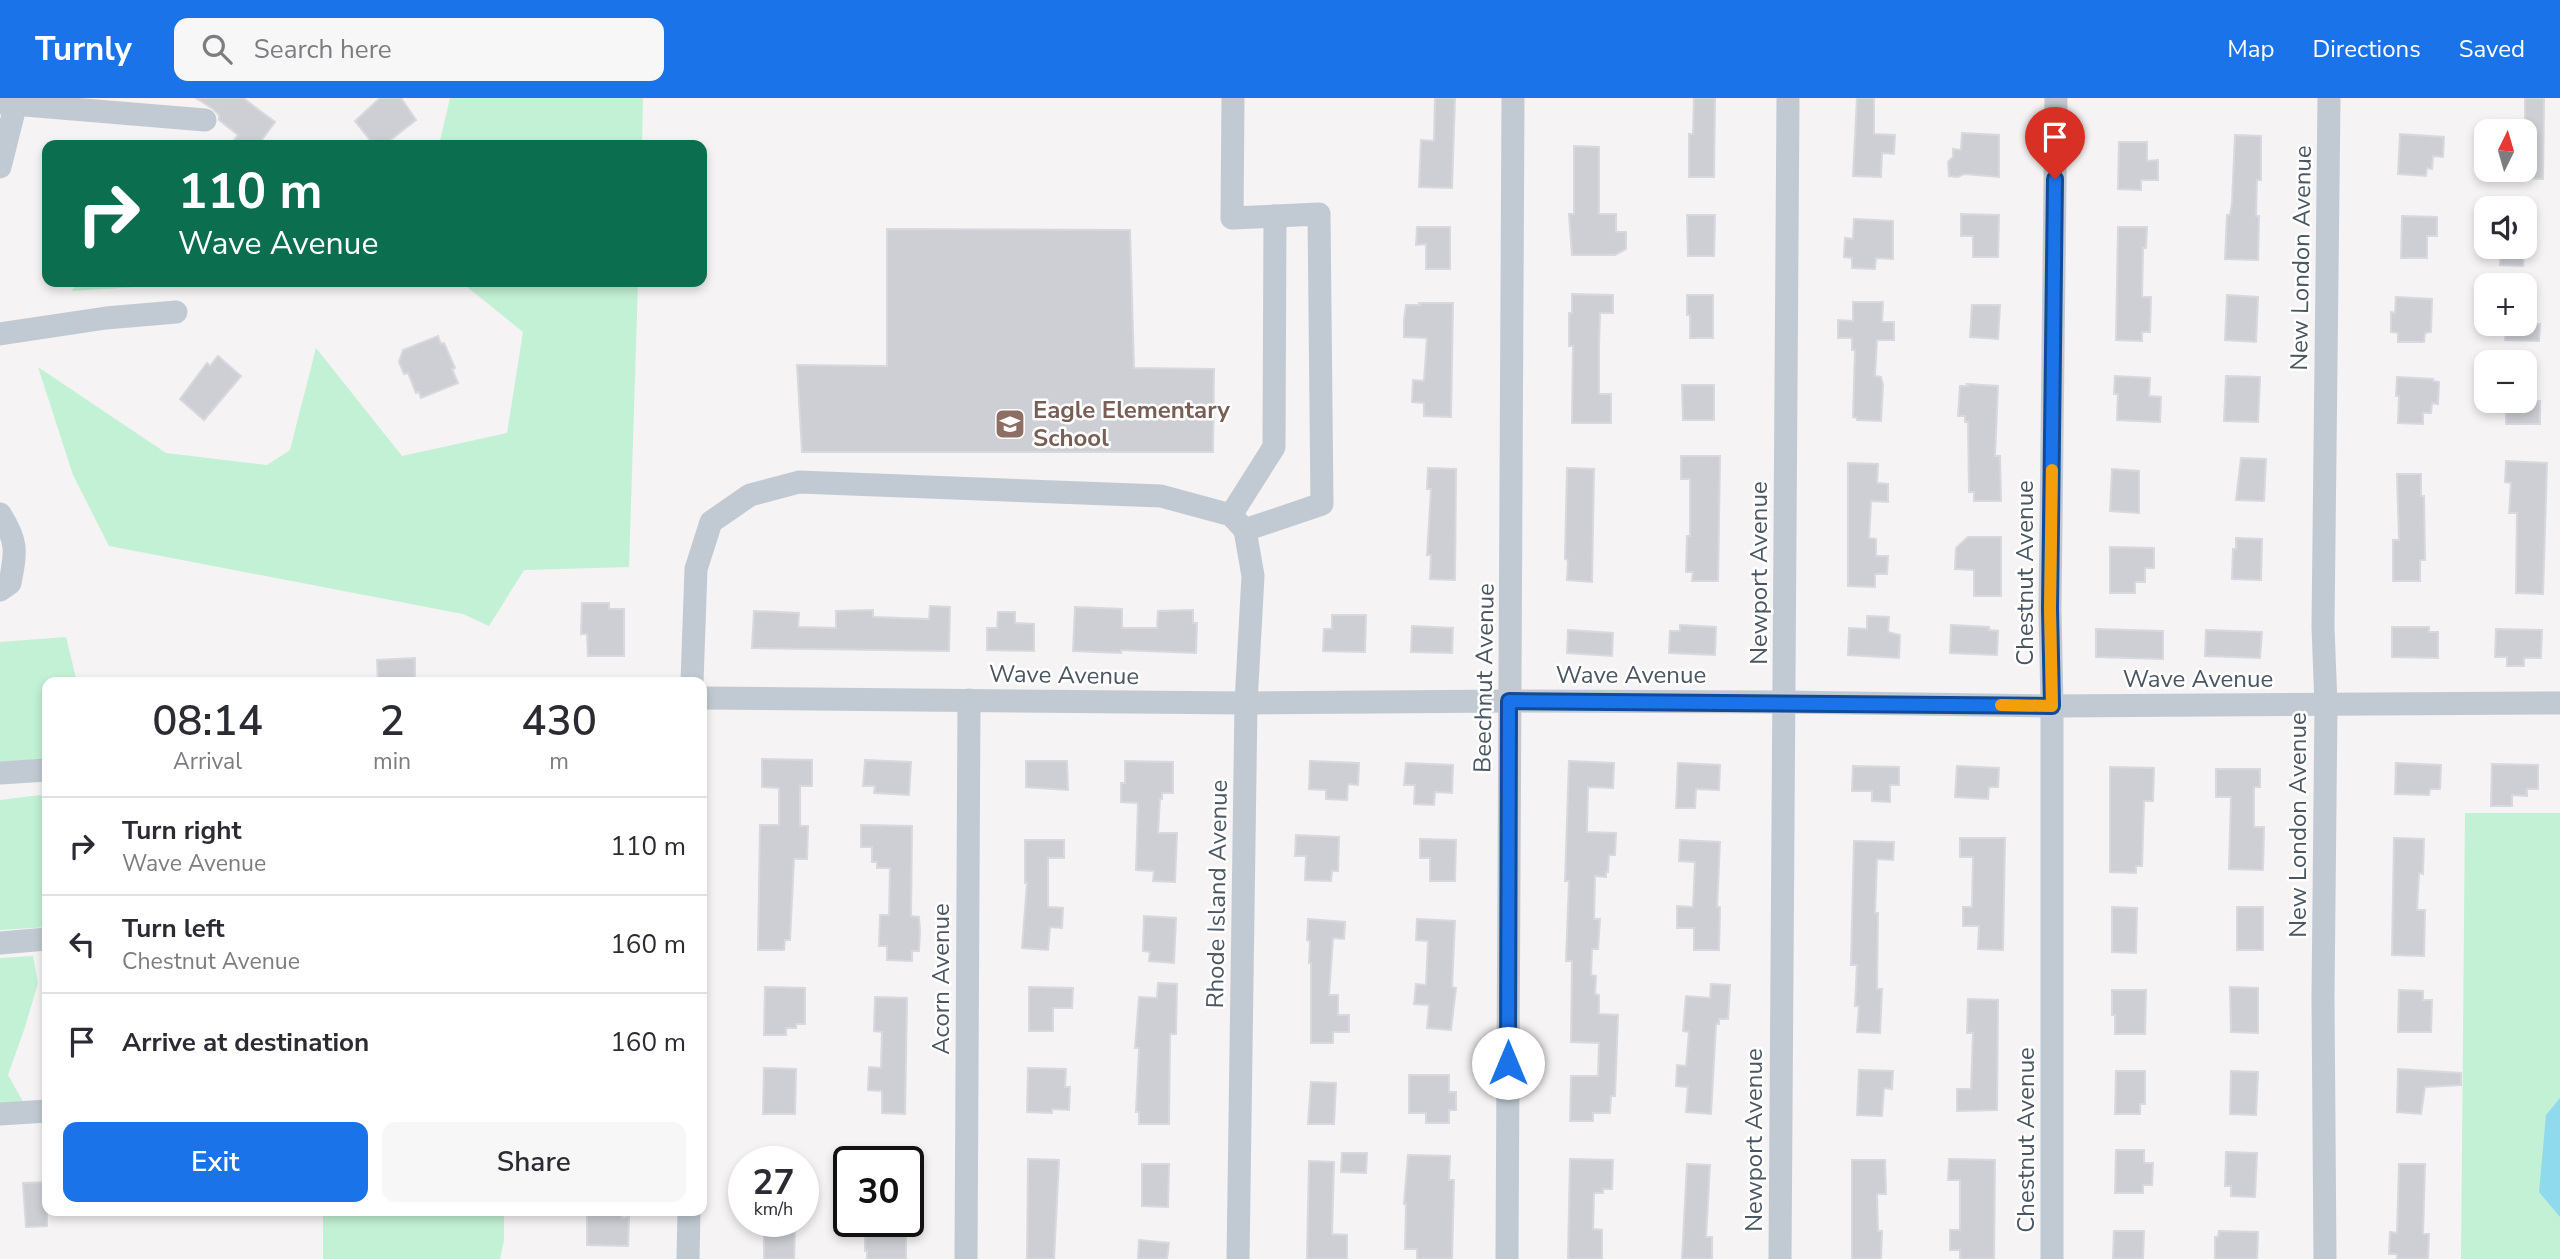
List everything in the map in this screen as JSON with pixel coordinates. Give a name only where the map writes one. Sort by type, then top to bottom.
[{"type":"street","points":[[692,677],[696,569],[711,522],[750,495],[799,482],[1161,496],[1238,522],[1322,504],[1319,214],[1233,218],[1233,98]]},
{"type":"street","name":"Beechnut Avenue","points":[[1507,1259],[1513,98]]},
{"type":"street","name":"Newport Avenue","points":[[1780,1259],[1788,98]]},
{"type":"street","name":"Chestnut Avenue","points":[[2052,1259],[2050,609],[2056,98]]},
{"type":"street","name":"New London Avenue","points":[[2325,1259],[2323,984],[2326,705],[2323,627],[2329,98]]},
{"type":"street","points":[[0,167],[8,103],[205,120]]},
{"type":"street","points":[[1238,522],[1274,447],[1275,216]]},
{"type":"street","points":[[0,334],[106,318],[176,312]]},
{"type":"street","points":[[0,513],[12,533],[15,558],[10,583],[0,590]]},
{"type":"street","name":"Rhode Island Avenue","points":[[1238,522],[1253,576],[1246,703],[1238,1259]]},
{"type":"street","name":"Wave Avenue","points":[[707,698],[1246,703],[1784,702],[2052,706],[2560,703]]},
{"type":"street","name":"Acorn Avenue","points":[[966,1259],[969,700]]},
{"type":"street","points":[[0,773],[42,770]]},
{"type":"street","points":[[0,943],[42,939]]},
{"type":"street","points":[[0,1114],[42,1111]]},
{"type":"street","points":[[688,1259],[689,1216]]},
{"type":"green space","points":[[450,98],[643,98],[642,140],[440,140]]},
{"type":"green space","points":[[75,287],[135,287],[72,291]]},
{"type":"green space","points":[[467,287],[638,287],[629,567],[524,570],[489,626],[463,614],[109,546],[73,475],[38,367],[166,453],[267,465],[290,450],[316,348],[402,456],[507,433],[523,332]]},
{"type":"green space","points":[[66,637],[76,677],[42,677],[42,765],[0,769],[0,642]]},
{"type":"green space","points":[[42,796],[42,927],[0,930],[0,800]]},
{"type":"green space","points":[[2465,813],[2560,813],[2560,1259],[2461,1259]]},
{"type":"green space","points":[[33,956],[38,983],[8,1075],[26,1107],[0,1107],[0,958]]},
{"type":"green space","points":[[323,1216],[504,1216],[504,1240],[500,1259],[323,1259]]},
{"type":"water","points":[[2560,1098],[2560,1217],[2539,1192],[2546,1115]]},
{"type":"building","points":[[196,98],[243,98],[275,122],[262,140],[234,140],[238,135],[219,120],[219,115]]},
{"type":"building","points":[[380,98],[401,98],[416,120],[390,140],[370,140],[355,121]]},
{"type":"building","points":[[1435,98],[1455,98],[1452,188],[1419,187],[1421,140],[1434,141]]},
{"type":"building","points":[[1694,98],[1715,98],[1714,177],[1689,177],[1689,134],[1693,134]]},
{"type":"building","points":[[1857,98],[1874,98],[1874,134],[1895,135],[1894,154],[1882,153],[1881,177],[1853,176]]},
{"type":"building","points":[[2525,98],[2544,98],[2543,179],[2538,179],[2538,119],[2525,119]]},
{"type":"building","points":[[1962,133],[1999,135],[1999,177],[1964,174],[1958,177],[1949,176],[1948,162],[1953,157],[1953,149],[1961,150]]},
{"type":"building","points":[[2400,134],[2444,137],[2443,157],[2433,156],[2432,169],[2427,168],[2426,176],[2398,174]]},
{"type":"building","points":[[2235,135],[2261,136],[2261,180],[2257,180],[2256,216],[2259,216],[2258,260],[2225,259],[2227,215],[2230,215],[2232,203]]},
{"type":"building","points":[[2119,142],[2147,142],[2147,161],[2158,160],[2158,180],[2141,180],[2141,190],[2118,189]]},
{"type":"building","points":[[1574,146],[1599,147],[1599,214],[1616,214],[1616,232],[1626,232],[1626,249],[1615,255],[1572,255],[1569,214],[1574,214]]},
{"type":"building","points":[[1961,214],[1999,215],[1998,257],[1973,257],[1973,236],[1961,236]]},
{"type":"building","points":[[1687,215],[1715,215],[1714,256],[1688,256]]},
{"type":"building","points":[[2402,216],[2437,217],[2437,236],[2427,236],[2427,258],[2401,258]]},
{"type":"building","points":[[1854,219],[1893,221],[1893,259],[1876,258],[1875,269],[1852,268],[1852,258],[1844,257],[1845,238],[1853,239]]},
{"type":"building","points":[[1417,227],[1450,227],[1450,269],[1426,269],[1426,244],[1416,245]]},
{"type":"building","points":[[2118,227],[2147,227],[2146,248],[2143,248],[2142,297],[2151,297],[2150,332],[2142,332],[2142,341],[2116,340]]},
{"type":"building","points":[[887,229],[1130,230],[1134,368],[1214,369],[1213,452],[802,452],[797,365],[887,366]]},
{"type":"building","points":[[2500,259],[2523,259],[2523,266],[2500,265]]},
{"type":"building","points":[[1572,294],[1613,295],[1613,313],[1600,313],[1599,346],[1599,394],[1611,394],[1611,423],[1572,423],[1573,346],[1569,346],[1569,313],[1572,313]]},
{"type":"building","points":[[1687,295],[1713,295],[1713,338],[1690,338]]},
{"type":"building","points":[[2227,295],[2258,297],[2256,342],[2225,340]]},
{"type":"building","points":[[2396,297],[2432,299],[2431,332],[2425,333],[2424,342],[2398,342],[2398,333],[2391,332],[2391,312],[2395,313]]},
{"type":"building","points":[[1853,302],[1883,302],[1882,322],[1894,322],[1894,340],[1877,340],[1875,376],[1881,377],[1883,385],[1881,421],[1857,420],[1853,417],[1855,350],[1852,350],[1852,338],[1838,338],[1838,320],[1853,321]]},
{"type":"building","points":[[1419,303],[1453,303],[1451,417],[1424,416],[1424,403],[1412,402],[1413,380],[1424,381],[1427,338],[1404,337],[1404,321],[1406,305],[1420,305]]},
{"type":"building","points":[[1972,305],[2000,305],[1998,339],[1970,337]]},
{"type":"building","points":[[2537,324],[2540,324],[2539,341],[2505,340],[2505,336],[2537,336]]},
{"type":"building","points":[[438,336],[455,368],[452,369],[458,383],[421,398],[399,362],[403,350]]},
{"type":"building","points":[[218,356],[241,376],[204,420],[180,399],[207,363],[210,366]]},
{"type":"building","points":[[2115,376],[2150,378],[2149,396],[2161,397],[2160,422],[2117,420],[2118,394],[2114,394]]},
{"type":"building","points":[[2226,376],[2260,377],[2258,422],[2224,421]]},
{"type":"building","points":[[2397,377],[2433,379],[2439,382],[2438,404],[2432,403],[2431,413],[2423,413],[2423,424],[2398,423]]},
{"type":"building","points":[[1967,384],[1998,386],[1995,456],[2000,456],[2001,501],[1974,501],[1974,492],[1969,492],[1968,422],[1965,422],[1965,416],[1958,416],[1960,386],[1968,386]]},
{"type":"building","points":[[1682,385],[1714,385],[1714,420],[1683,420]]},
{"type":"building","points":[[2537,401],[2540,401],[2540,424],[2506,424],[2506,413],[2537,413]]},
{"type":"building","points":[[1681,456],[1720,456],[1718,581],[1692,581],[1693,572],[1686,572],[1687,536],[1690,536],[1690,479],[1681,479]]},
{"type":"building","points":[[2241,458],[2266,459],[2264,501],[2236,500]]},
{"type":"building","points":[[2506,461],[2547,463],[2543,594],[2516,593],[2517,513],[2509,513],[2511,483],[2505,482]]},
{"type":"building","points":[[1848,463],[1878,464],[1877,483],[1888,484],[1888,502],[1871,501],[1869,538],[1876,539],[1876,556],[1888,556],[1887,574],[1875,574],[1875,587],[1848,586]]},
{"type":"building","points":[[1428,468],[1456,469],[1455,580],[1430,579],[1431,555],[1427,555],[1431,489],[1427,489]]},
{"type":"building","points":[[1567,468],[1594,469],[1592,582],[1567,580]]},
{"type":"building","points":[[2112,469],[2139,471],[2139,513],[2110,511]]},
{"type":"building","points":[[2397,474],[2421,474],[2425,560],[2420,560],[2420,581],[2393,581],[2393,540],[2399,540]]},
{"type":"building","points":[[1968,537],[2001,537],[2001,596],[1974,596],[1974,570],[1955,569],[1956,548]]},
{"type":"building","points":[[2236,538],[2262,539],[2261,580],[2232,579]]},
{"type":"building","points":[[2110,547],[2154,548],[2154,568],[2145,568],[2145,582],[2135,582],[2135,593],[2110,593]]},
{"type":"building","points":[[582,603],[609,603],[609,609],[624,609],[624,656],[588,656],[587,634],[581,634]]},
{"type":"building","points":[[930,606],[950,607],[949,651],[752,648],[754,611],[799,613],[798,627],[836,628],[836,611],[873,610],[873,617],[929,619]]},
{"type":"building","points":[[1075,607],[1122,609],[1122,628],[1157,628],[1158,611],[1193,610],[1193,623],[1197,623],[1196,653],[1073,651]]},
{"type":"building","points":[[998,612],[1015,612],[1015,623],[1034,624],[1034,651],[987,650],[987,628],[997,628]]},
{"type":"building","points":[[1332,615],[1366,615],[1365,652],[1323,651],[1324,629],[1332,629]]},
{"type":"building","points":[[1867,616],[1889,617],[1888,632],[1900,635],[1899,658],[1848,655],[1849,628],[1867,629]]},
{"type":"building","points":[[1680,625],[1716,627],[1715,655],[1669,653],[1670,631],[1680,631]]},
{"type":"building","points":[[1951,625],[1989,627],[1989,630],[1998,631],[1997,655],[1950,653]]},
{"type":"building","points":[[1412,626],[1453,628],[1452,653],[1411,652]]},
{"type":"building","points":[[2392,627],[2429,627],[2429,632],[2438,632],[2438,658],[2392,657]]},
{"type":"building","points":[[2096,629],[2163,631],[2163,659],[2096,657]]},
{"type":"building","points":[[2496,629],[2542,630],[2541,658],[2524,658],[2524,666],[2507,666],[2507,657],[2495,657]]},
{"type":"building","points":[[1568,630],[1613,633],[1612,656],[1567,653]]},
{"type":"building","points":[[2206,630],[2262,632],[2260,658],[2205,656]]},
{"type":"building","points":[[415,658],[415,677],[378,677],[377,660]]},
{"type":"building","points":[[762,759],[812,760],[812,786],[800,786],[800,826],[808,826],[807,859],[794,859],[790,940],[785,940],[784,950],[758,950],[760,825],[779,825],[779,788],[762,787]]},
{"type":"building","points":[[865,760],[911,762],[909,795],[874,793],[875,786],[863,786]]},
{"type":"building","points":[[1026,761],[1067,761],[1068,790],[1026,787]]},
{"type":"building","points":[[1125,761],[1173,762],[1173,793],[1162,793],[1158,833],[1177,833],[1175,882],[1153,881],[1154,871],[1136,870],[1138,803],[1121,802],[1121,783],[1125,783]]},
{"type":"building","points":[[1310,761],[1359,763],[1358,785],[1348,784],[1347,800],[1326,799],[1326,790],[1309,789]]},
{"type":"building","points":[[1569,761],[1614,763],[1613,788],[1588,787],[1587,832],[1616,833],[1615,855],[1609,855],[1606,877],[1595,876],[1594,919],[1600,919],[1598,949],[1592,949],[1591,975],[1596,976],[1595,994],[1599,995],[1599,1014],[1618,1015],[1615,1096],[1611,1096],[1610,1113],[1593,1113],[1593,1121],[1570,1121],[1571,1076],[1598,1076],[1599,1043],[1571,1042],[1572,961],[1566,961],[1569,881],[1565,881]]},
{"type":"building","points":[[1406,763],[1453,765],[1452,793],[1435,792],[1434,805],[1414,804],[1415,785],[1404,785]]},
{"type":"building","points":[[1678,763],[1720,765],[1719,790],[1696,789],[1695,808],[1676,808]]},
{"type":"building","points":[[2396,763],[2441,765],[2440,789],[2430,789],[2429,795],[2395,794]]},
{"type":"building","points":[[2492,764],[2538,765],[2538,789],[2527,789],[2527,796],[2512,795],[2512,806],[2491,806]]},
{"type":"building","points":[[1853,766],[1899,767],[1899,785],[1890,785],[1890,802],[1872,801],[1872,791],[1852,791]]},
{"type":"building","points":[[1957,766],[1999,768],[1998,787],[1989,787],[1988,799],[1955,797]]},
{"type":"building","points":[[2110,767],[2154,768],[2153,801],[2144,801],[2142,866],[2136,866],[2136,873],[2110,872]]},
{"type":"building","points":[[2216,769],[2260,769],[2260,787],[2254,787],[2254,827],[2264,827],[2263,870],[2229,869],[2231,797],[2216,797]]},
{"type":"building","points":[[861,825],[912,826],[911,916],[919,917],[920,931],[919,951],[912,951],[912,961],[887,960],[887,946],[879,946],[880,915],[889,915],[890,868],[877,868],[877,862],[872,862],[872,847],[861,847]]},
{"type":"building","points":[[1296,835],[1339,837],[1338,871],[1332,871],[1331,881],[1305,880],[1306,856],[1295,856]]},
{"type":"building","points":[[1960,838],[2005,838],[2003,950],[1978,949],[1979,926],[1963,926],[1963,907],[1972,907],[1973,857],[1960,857]]},
{"type":"building","points":[[2394,838],[2424,839],[2423,874],[2419,873],[2417,910],[2425,910],[2424,956],[2392,955]]},
{"type":"building","points":[[1420,839],[1456,840],[1455,881],[1430,881],[1430,858],[1420,858]]},
{"type":"building","points":[[1025,840],[1064,840],[1064,858],[1048,858],[1048,907],[1063,908],[1062,928],[1050,927],[1048,950],[1022,948],[1027,883]]},
{"type":"building","points":[[1680,840],[1720,842],[1717,907],[1720,907],[1719,950],[1694,950],[1694,928],[1677,928],[1677,906],[1693,907],[1695,862],[1679,861]]},
{"type":"building","points":[[1854,841],[1894,842],[1893,860],[1877,859],[1875,913],[1878,913],[1877,989],[1882,989],[1880,1033],[1857,1032],[1857,965],[1851,965]]},
{"type":"building","points":[[2112,907],[2137,908],[2136,953],[2112,952]]},
{"type":"building","points":[[2237,907],[2263,907],[2263,950],[2237,950]]},
{"type":"building","points":[[1144,916],[1176,918],[1174,963],[1149,961],[1150,952],[1143,951]]},
{"type":"building","points":[[1308,919],[1345,922],[1344,939],[1333,938],[1329,995],[1338,995],[1338,1015],[1349,1015],[1349,1032],[1333,1032],[1333,1043],[1311,1043]]},
{"type":"building","points":[[1417,919],[1455,921],[1452,987],[1456,988],[1451,1030],[1427,1028],[1429,1005],[1414,1004],[1416,984],[1426,985],[1428,941],[1416,940]]},
{"type":"building","points":[[1158,983],[1177,984],[1176,1034],[1170,1034],[1169,1124],[1139,1124],[1139,1112],[1136,1112],[1139,1048],[1135,1048],[1139,997],[1157,998]]},
{"type":"building","points":[[1711,984],[1730,985],[1728,1019],[1719,1019],[1719,1024],[1716,1024],[1711,1114],[1686,1112],[1688,1087],[1676,1086],[1677,1065],[1686,1066],[1689,1032],[1683,1031],[1686,996],[1710,998]]},
{"type":"building","points":[[765,987],[805,988],[805,1024],[786,1028],[786,1035],[764,1035]]},
{"type":"building","points":[[1029,987],[1073,988],[1072,1008],[1053,1008],[1053,1031],[1029,1031]]},
{"type":"building","points":[[2230,987],[2258,988],[2258,1033],[2231,1032]]},
{"type":"building","points":[[2112,990],[2146,990],[2145,1034],[2115,1034]]},
{"type":"building","points":[[2399,990],[2423,991],[2423,1000],[2432,1000],[2431,1032],[2398,1032]]},
{"type":"building","points":[[875,997],[907,998],[905,1114],[882,1113],[882,1091],[868,1090],[869,1067],[881,1068],[882,1032],[874,1031]]},
{"type":"building","points":[[1968,999],[1998,1000],[1997,1110],[1957,1111],[1957,1089],[1971,1089],[1973,1033],[1967,1033]]},
{"type":"building","points":[[764,1068],[796,1069],[795,1114],[763,1114]]},
{"type":"building","points":[[1028,1068],[1066,1069],[1065,1087],[1070,1087],[1069,1110],[1052,1109],[1052,1113],[1027,1112]]},
{"type":"building","points":[[2398,1069],[2461,1073],[2461,1085],[2425,1087],[2421,1114],[2397,1112]]},
{"type":"building","points":[[1859,1070],[1893,1071],[1892,1089],[1884,1088],[1882,1116],[1857,1115]]},
{"type":"building","points":[[2116,1071],[2145,1071],[2145,1104],[2140,1104],[2140,1114],[2115,1114]]},
{"type":"building","points":[[2231,1071],[2258,1072],[2256,1115],[2230,1114]]},
{"type":"building","points":[[1409,1075],[1449,1075],[1449,1092],[1456,1092],[1456,1110],[1449,1110],[1449,1123],[1426,1123],[1426,1113],[1409,1113]]},
{"type":"building","points":[[1311,1082],[1336,1083],[1334,1124],[1308,1124]]},
{"type":"building","points":[[2116,1150],[2144,1150],[2144,1163],[2153,1163],[2152,1185],[2143,1185],[2143,1193],[2115,1193]]},
{"type":"building","points":[[2226,1152],[2257,1153],[2255,1197],[2231,1196],[2231,1186],[2225,1186]]},
{"type":"building","points":[[1342,1153],[1367,1153],[1366,1173],[1341,1172]]},
{"type":"building","points":[[1408,1155],[1450,1156],[1449,1180],[1454,1180],[1452,1259],[1417,1259],[1417,1249],[1405,1249],[1404,1204]]},
{"type":"building","points":[[1028,1159],[1059,1160],[1054,1259],[1027,1259]]},
{"type":"building","points":[[1570,1159],[1613,1160],[1612,1189],[1594,1193],[1593,1229],[1602,1230],[1602,1259],[1568,1259]]},
{"type":"building","points":[[1949,1159],[1995,1160],[1994,1259],[1960,1259],[1960,1250],[1950,1250],[1950,1230],[1960,1230],[1960,1180],[1948,1180]]},
{"type":"building","points":[[1852,1160],[1885,1160],[1886,1194],[1877,1194],[1878,1231],[1882,1231],[1881,1259],[1852,1259]]},
{"type":"building","points":[[1309,1161],[1334,1162],[1332,1234],[1347,1235],[1347,1259],[1307,1259]]},
{"type":"building","points":[[1142,1164],[1169,1164],[1168,1207],[1142,1206]]},
{"type":"building","points":[[1687,1164],[1710,1165],[1706,1237],[1712,1237],[1712,1259],[1682,1259]]},
{"type":"building","points":[[2399,1164],[2425,1164],[2423,1234],[2429,1234],[2428,1259],[2397,1259],[2397,1254],[2389,1254],[2390,1232],[2397,1233]]},
{"type":"building","points":[[42,1182],[42,1216],[47,1216],[47,1226],[26,1227],[23,1183]]},
{"type":"building","points":[[587,1216],[629,1217],[628,1246],[587,1245]]},
{"type":"building","points":[[2114,1231],[2144,1231],[2143,1259],[2113,1259]]},
{"type":"building","points":[[2219,1231],[2258,1232],[2257,1259],[2215,1259],[2215,1237],[2218,1237]]},
{"type":"building","points":[[764,1237],[795,1237],[794,1259],[764,1259]]},
{"type":"building","points":[[865,1237],[906,1237],[906,1259],[867,1259]]},
{"type":"building","points":[[1139,1240],[1169,1243],[1167,1259],[1138,1259]]},
{"type":"slow traffic","points":[[2001,705],[2052,706],[2052,470]]},
{"type":"place","name":"Eagle Elementary School","points":[[1010,424]]},
{"type":"route","points":[[1508,1063],[1509,701],[2052,706],[2050,609],[2055,179]]}]
